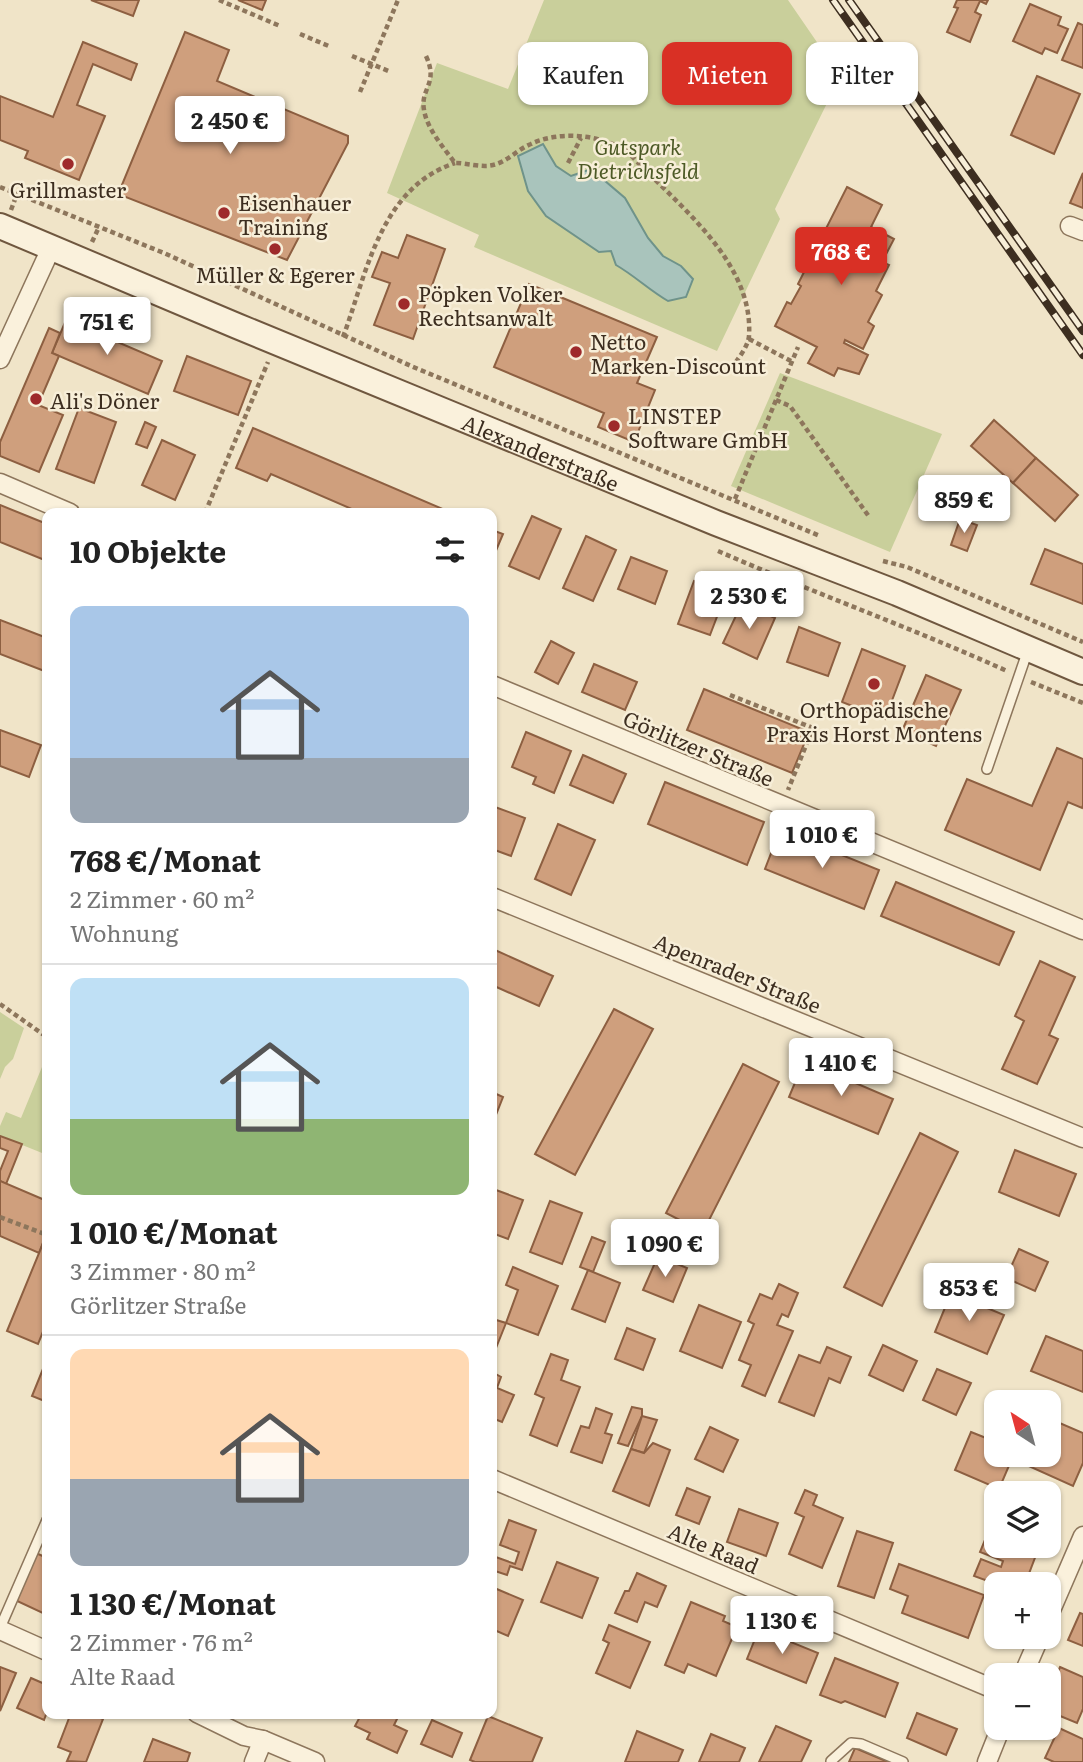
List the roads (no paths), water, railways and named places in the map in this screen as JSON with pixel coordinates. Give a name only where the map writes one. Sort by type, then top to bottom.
[{"type":"main road","name":"Alexanderstraße","points":[[0,226],[724,526],[897,593],[1083,672]]},
{"type":"street","points":[[0,359],[52,246]]},
{"type":"street","points":[[0,483],[58,508]]},
{"type":"street","name":"Görlitzer Straße","points":[[497,687],[1083,930]]},
{"type":"street","name":"Apenrader Straße","points":[[497,899],[1083,1138]]},
{"type":"street","name":"Alte Raad","points":[[497,1481],[984,1685]]},
{"type":"street","points":[[1061,1587],[1083,1536]]},
{"type":"street","points":[[0,1629],[42,1649]]},
{"type":"street","points":[[209,1719],[244,1736],[264,1740],[315,1762]]},
{"type":"street","points":[[254,1762],[264,1740]]},
{"type":"street","points":[[987,1762],[996,1740]]},
{"type":"lane","points":[[988,769],[1029,649]]},
{"type":"lane","points":[[0,1629],[42,1532]]},
{"type":"lane","points":[[831,1761],[851,1742],[903,1762]]},
{"type":"water","points":[[543,144],[556,166],[571,176],[597,167],[604,180],[625,198],[648,238],[663,256],[681,266],[693,279],[686,297],[668,301],[616,265],[611,251],[599,252],[546,216],[528,191],[518,156]]},
{"type":"railway","points":[[833,0],[1083,355]]},
{"type":"railway","points":[[849,0],[1083,331]]},
{"type":"place","name":"Grillmaster","points":[[68,164]]},
{"type":"place","name":"Eisenhauer Training","points":[[224,213]]},
{"type":"place","name":"Müller & Egerer","points":[[275,249]]},
{"type":"place","name":"Pöpken Volker Rechtsanwalt","points":[[404,304]]},
{"type":"place","name":"Netto Marken-Discount","points":[[576,352]]},
{"type":"place","name":"Ali's Döner","points":[[36,399]]},
{"type":"place","name":"LINSTEP Software GmbH","points":[[614,426]]},
{"type":"place","name":"Orthopädische Praxis Horst Montens","points":[[874,684]]},
{"type":"park label","name":"Gutspark Dietrichsfeld","points":[[638,157]]}]
